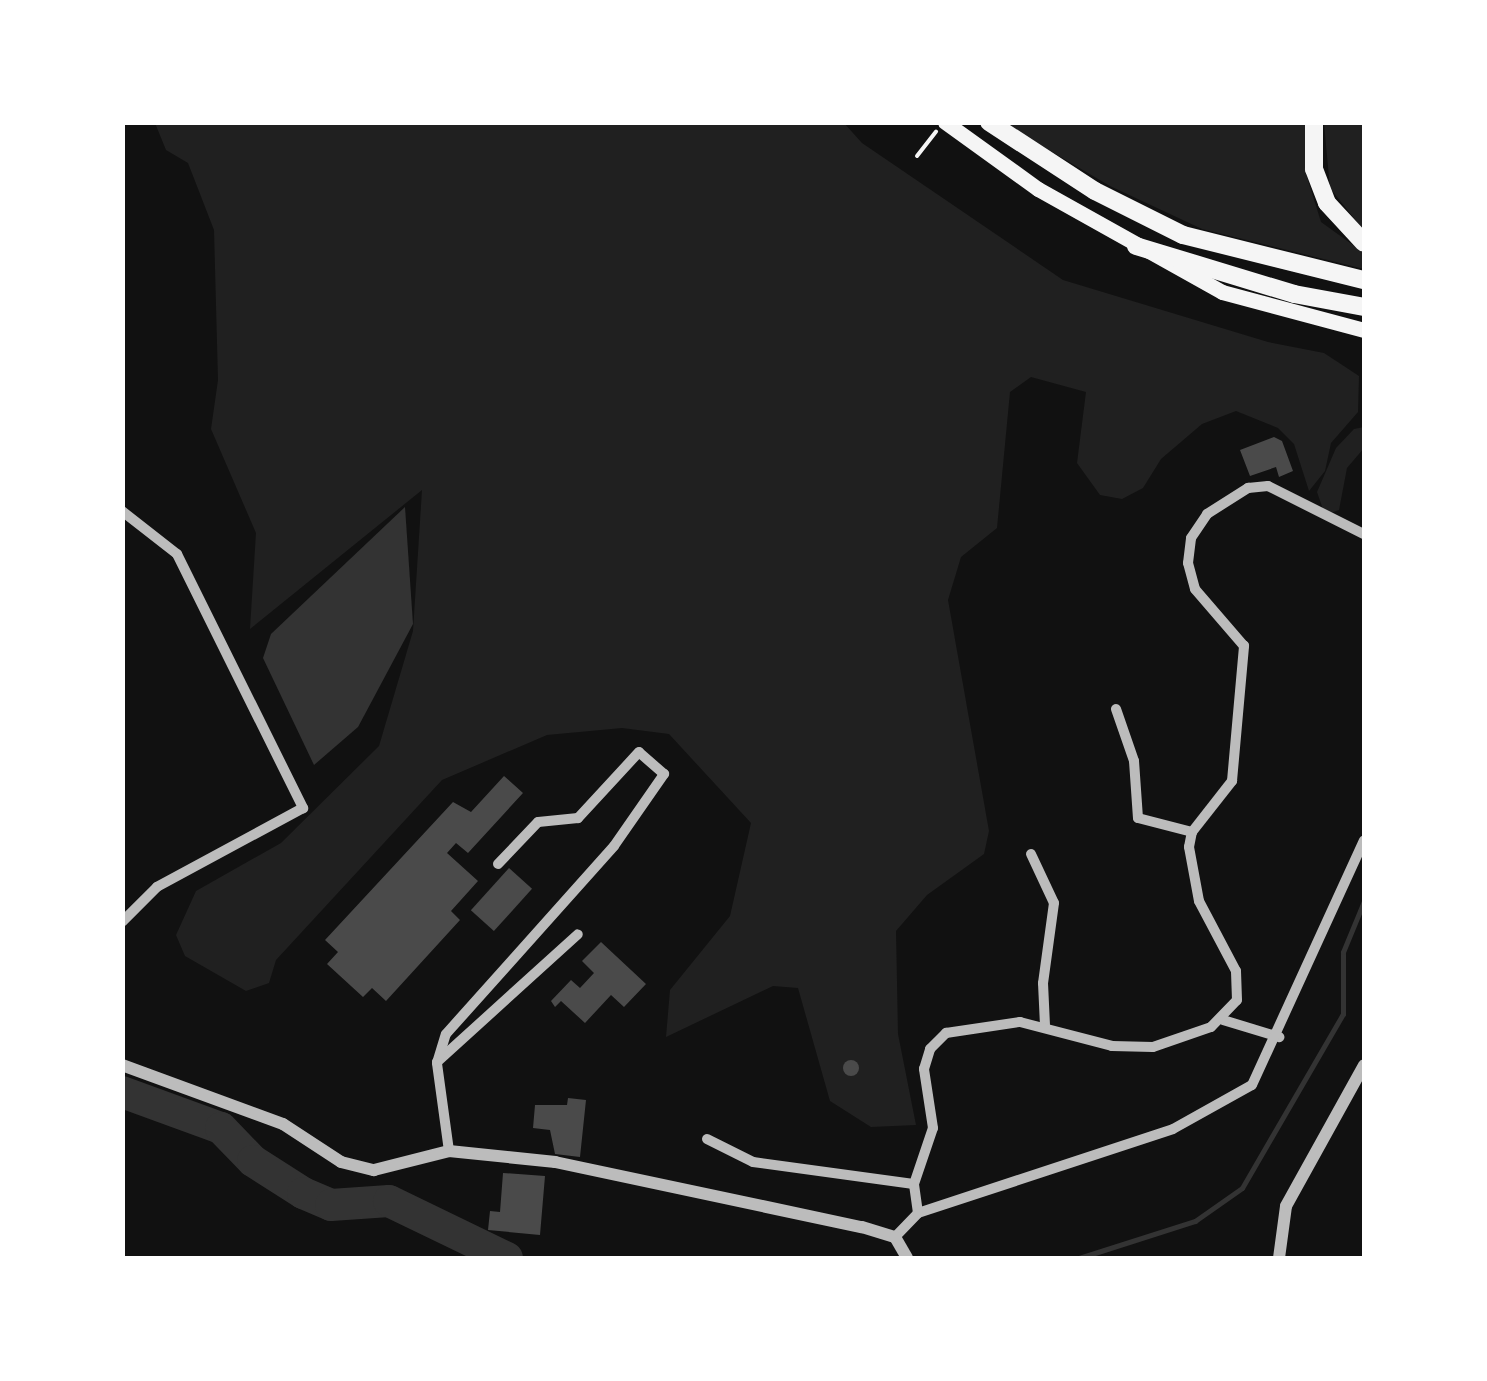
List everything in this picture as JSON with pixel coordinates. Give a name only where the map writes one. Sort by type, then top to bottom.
[{"type":"highway","points":[[989,122],[1095,191],[1184,235],[1364,280]]},
{"type":"highway","points":[[1314,122],[1314,168],[1327,203],[1364,242]]},
{"type":"highway","points":[[1136,246],[1294,294],[1364,307]]},
{"type":"main road","points":[[945,122],[1038,190],[1222,292],[1364,330]]},
{"type":"street","points":[[918,1213],[914,1184],[933,1128],[924,1081],[930,1048],[965,1026],[1045,1026],[1112,1046],[1153,1046],[1223,1020],[1237,1000],[1236,970],[1190,876],[1192,832],[1232,781],[1244,646],[1195,588],[1188,562],[1191,538],[1207,514],[1248,488],[1268,486],[1364,534]]},
{"type":"street","points":[[122,512],[177,554],[304,808],[157,886],[122,922]]},
{"type":"street","points":[[1116,709],[1134,761],[1138,818],[1192,832]]},
{"type":"street","points":[[449,1151],[436,1063],[446,1034],[614,846],[664,774],[639,752],[578,818],[538,822],[498,864]]},
{"type":"street","points":[[894,1237],[918,1213],[1216,1110],[1252,1085],[1279,1037],[1364,840]]},
{"type":"street","points":[[1031,854],[1054,904],[1043,983],[1045,1026]]},
{"type":"street","points":[[436,1063],[578,934]]},
{"type":"street","points":[[1223,1020],[1279,1037]]},
{"type":"street","points":[[122,1065],[283,1124],[342,1162],[374,1170],[449,1151],[670,1183],[894,1237],[907,1258]]},
{"type":"street","points":[[1279,1258],[1286,1206],[1364,1065]]},
{"type":"street","points":[[706,1139],[753,1162],[914,1184]]},
{"type":"path","points":[[917,156],[945,122]]},
{"type":"shaded area","points":[[155,123],[844,123],[862,143],[1063,280],[1268,342],[1324,353],[1359,376],[1358,412],[1331,443],[1325,471],[1309,491],[1294,444],[1278,428],[1236,411],[1202,424],[1161,459],[1143,488],[1122,499],[1100,495],[1077,463],[1086,392],[1031,377],[1010,392],[997,528],[961,557],[948,600],[989,831],[984,854],[927,895],[896,931],[898,1034],[916,1125],[871,1127],[830,1101],[798,988],[773,986],[666,1037],[670,990],[730,916],[751,823],[669,734],[622,728],[547,735],[442,780],[276,960],[269,983],[246,991],[185,956],[176,935],[196,891],[281,843],[379,746],[413,631],[422,490],[250,629],[256,533],[211,429],[218,380],[214,230],[188,163],[166,150]]},
{"type":"shaded area","points":[[1003,123],[1306,123],[1306,174],[1321,222],[1364,253],[1364,269],[1202,229],[1110,186]]},
{"type":"shaded area","points":[[1324,123],[1364,123],[1364,231],[1330,188]]},
{"type":"shaded area","points":[[1364,427],[1364,448],[1347,468],[1339,510],[1325,515],[1317,492],[1336,448],[1354,429]]},
{"type":"shaded area","points":[[405,507],[413,624],[358,727],[314,765],[263,658],[271,634]]},
{"type":"building","points":[[1274,437],[1282,441],[1293,471],[1279,477],[1276,467],[1250,476],[1240,450]]},
{"type":"building","points":[[504,776],[523,793],[468,853],[456,843],[447,853],[478,881],[451,911],[460,920],[386,1001],[372,988],[363,997],[327,964],[338,952],[325,940],[453,802],[471,812]]},
{"type":"building","points":[[509,868],[532,889],[494,931],[471,910]]},
{"type":"building","points":[[601,942],[646,984],[624,1007],[611,995],[585,1023],[561,1001],[555,1007],[551,1001],[571,980],[580,988],[594,973],[582,961]]},
{"type":"building","points":[[851,1060],[859,1068],[851,1076],[843,1068]]},
{"type":"building","points":[[568,1098],[586,1100],[580,1157],[555,1154],[550,1130],[533,1128],[535,1105],[567,1105]]},
{"type":"building","points":[[503,1173],[545,1176],[540,1235],[488,1230],[490,1211],[500,1212]]},
{"type":"waterway","points":[[1079,1258],[1195,1221],[1242,1188],[1343,1014],[1343,952],[1364,901]]},
{"type":"waterway","points":[[122,1092],[221,1128],[253,1161],[303,1193],[331,1205],[389,1201],[507,1258]]}]
